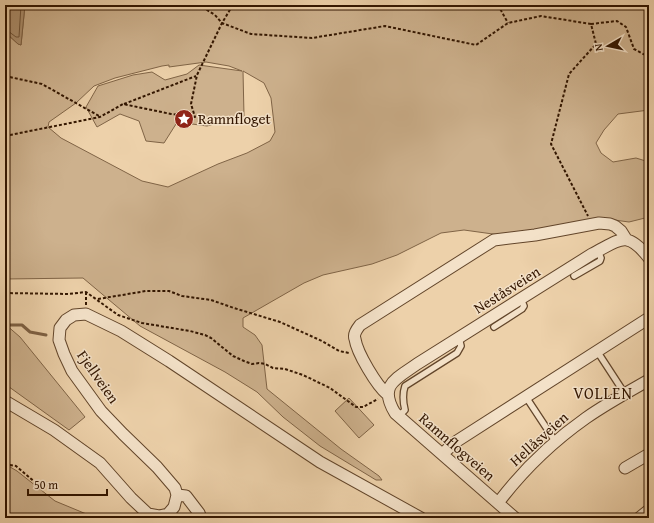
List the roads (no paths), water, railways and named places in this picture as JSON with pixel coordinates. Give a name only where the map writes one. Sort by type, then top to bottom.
[{"type":"street","name":"Ramnflogveien","points":[[515,518],[399,416],[391,406],[387,394],[376,383],[363,358],[355,340],[356,331],[360,325],[494,240],[535,235],[592,224],[610,224],[615,226],[621,231],[626,239]]},
{"type":"street","name":"Neståsveien","points":[[387,394],[391,384],[399,377],[459,338],[598,251],[626,239]]},
{"type":"street","points":[[626,239],[632,241],[649,258]]},
{"type":"street","name":"Fjellveien","points":[[177,495],[175,488],[157,467],[101,411],[72,371],[59,340],[60,328],[66,320],[74,315],[86,314],[121,331],[170,361],[320,462],[421,518]]},
{"type":"street","points":[[442,454],[457,440],[649,318]]},
{"type":"street","name":"Hellåsveien","points":[[498,503],[513,483],[555,441],[588,417],[649,380]]},
{"type":"street","points":[[5,401],[54,430],[100,463],[131,498],[148,514],[159,516],[168,514],[174,507],[177,495],[186,496],[201,518]]},
{"type":"street","points":[[625,468],[649,454]]},
{"type":"street","points":[[639,518],[649,510]]},
{"type":"lane","points":[[574,276],[600,261],[601,258],[598,251]]},
{"type":"lane","points":[[494,327],[522,309],[524,303],[521,299]]},
{"type":"lane","points":[[399,416],[405,410],[403,399],[405,386],[458,353],[461,346],[459,338]]},
{"type":"lane","points":[[597,351],[625,394]]},
{"type":"lane","points":[[526,397],[555,441]]},
{"type":"water","points":[[5,5],[25,5],[21,45],[5,32]]},
{"type":"waterway","points":[[5,325],[22,325],[30,332],[46,335]]},
{"type":"place","name":"Ramnfloget","points":[[184,119]]},
{"type":"district","name":"VOLLEN","points":[[603,393]]}]
